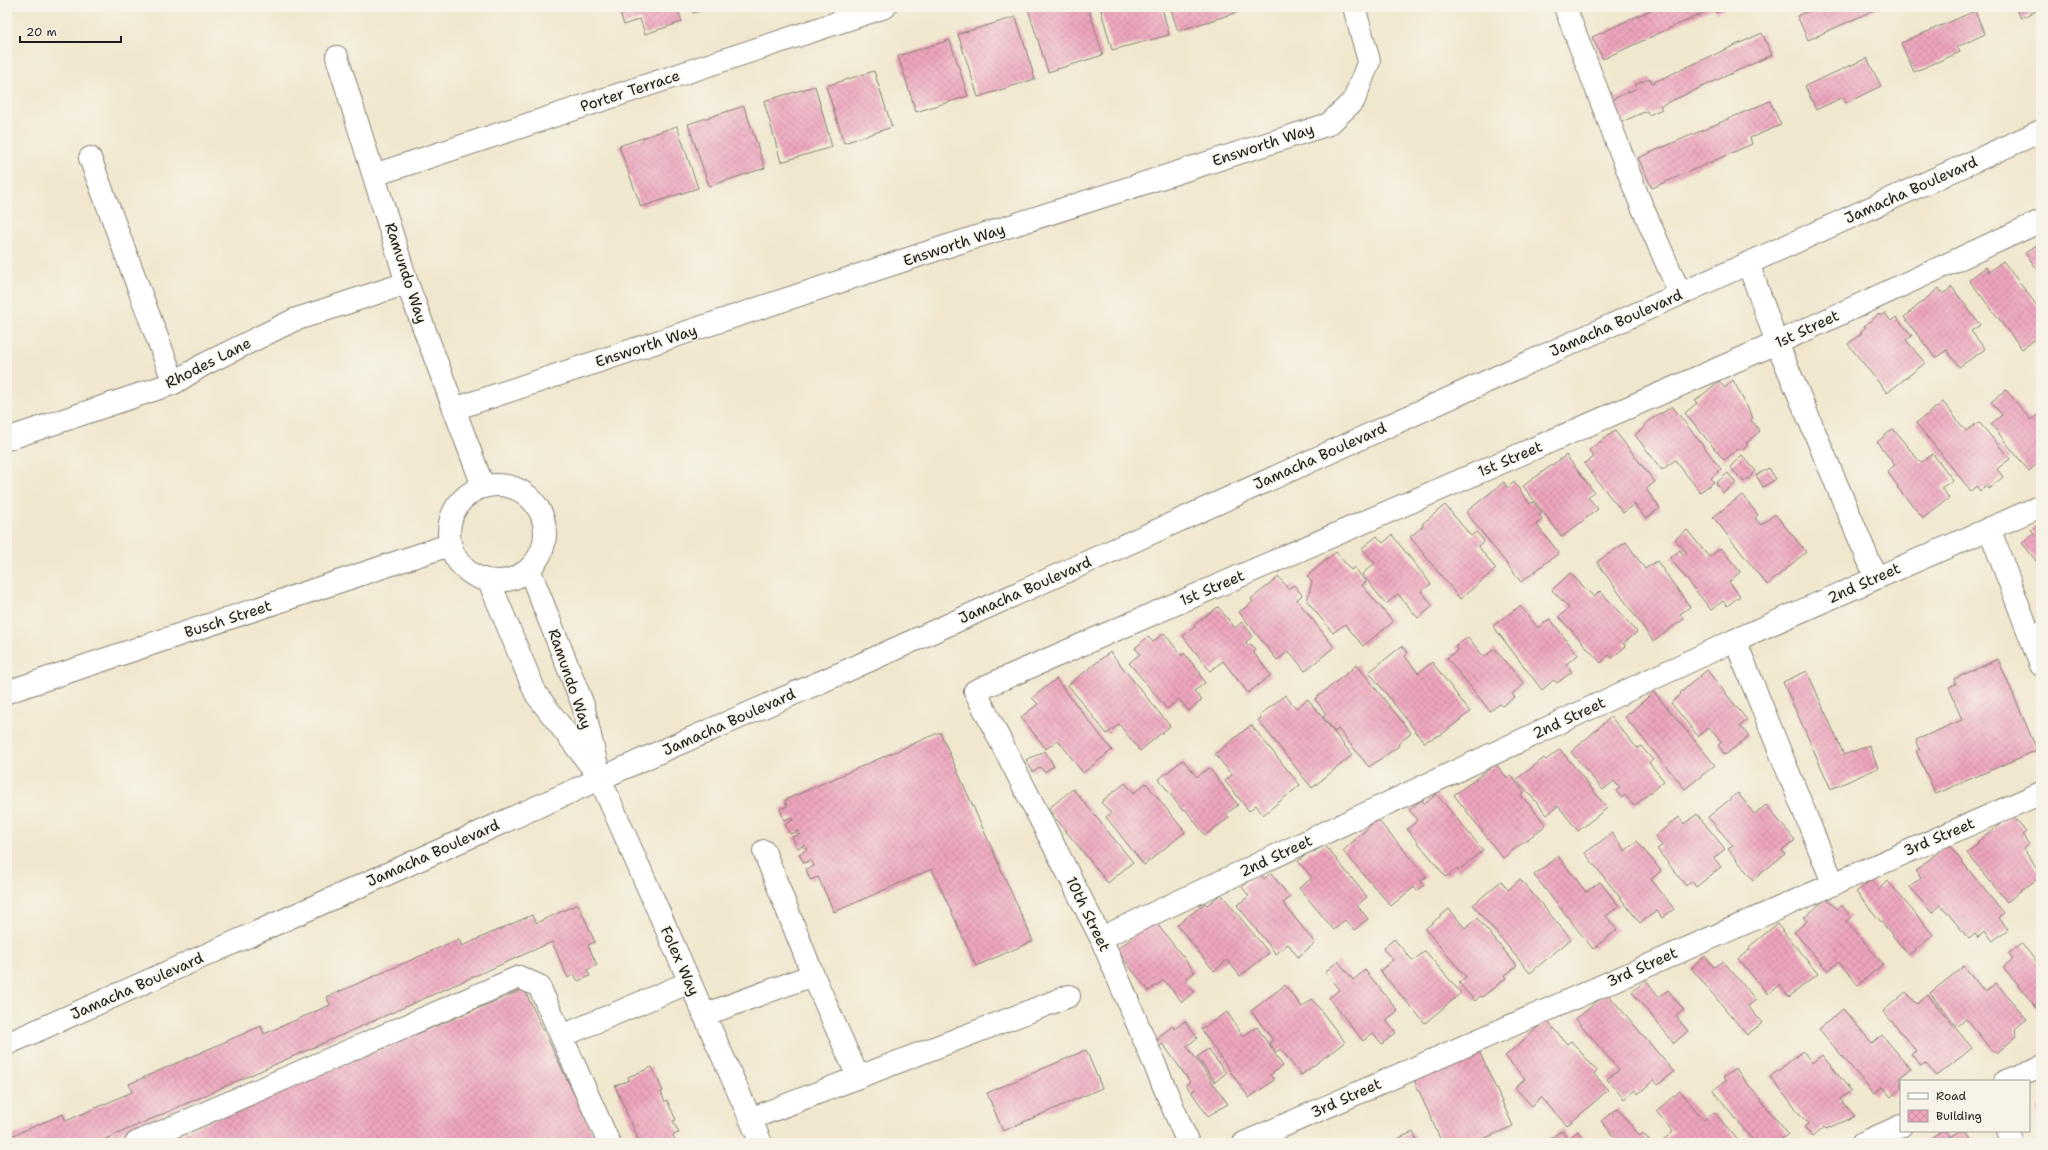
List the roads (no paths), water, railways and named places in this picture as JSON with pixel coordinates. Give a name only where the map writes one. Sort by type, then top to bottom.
[{"type":"street","name":"Porter Terrace","points":[[374,174],[885,7]]},
{"type":"street","name":"Ensworth Way","points":[[454,409],[923,254],[1329,124],[1354,100],[1369,62],[1354,7]]},
{"type":"street","points":[[1565,7],[1638,197],[1680,294]]},
{"type":"street","name":"Ramundo Way","points":[[337,57],[407,283],[483,486]]},
{"type":"street","name":"Jamacha Boulevard","points":[[7,1044],[600,778],[853,668],[2041,131]]},
{"type":"street","points":[[90,158],[174,383]]},
{"type":"street","name":"1st Street","points":[[975,691],[1777,343],[2041,221]]},
{"type":"street","points":[[1748,263],[1777,343],[1876,578]]},
{"type":"street","name":"Rhodes Lane","points":[[7,439],[174,383],[203,365],[294,320],[407,283]]},
{"type":"street","points":[[501,484],[519,489],[534,501],[543,518],[545,536],[540,554],[529,569],[517,577],[504,581],[489,581],[472,574],[458,562],[450,545],[448,526],[454,508],[466,494],[483,486],[501,484]]},
{"type":"street","name":"2nd Street","points":[[1101,938],[1735,640],[2041,506]]},
{"type":"street","points":[[1989,528],[2041,665]]},
{"type":"street","name":"Busch Street","points":[[7,692],[450,545]]},
{"type":"street","name":"Ramundo Way","points":[[529,569],[583,705],[600,778]]},
{"type":"street","name":"Ramundo Way","points":[[489,581],[536,694],[600,778]]},
{"type":"street","points":[[1735,640],[1833,883]]},
{"type":"street","name":"10th Street","points":[[975,691],[1101,938],[1188,1143]]},
{"type":"street","name":"Folex Way","points":[[600,778],[761,1143]]},
{"type":"street","name":"3rd Street","points":[[1244,1143],[1833,883],[2041,793]]},
{"type":"street","points":[[764,851],[813,975],[858,1077]]},
{"type":"street","points":[[704,1015],[813,975]]},
{"type":"street","points":[[136,1143],[519,977],[540,986],[609,1143]]},
{"type":"street","points":[[562,1036],[690,982]]},
{"type":"street","points":[[750,1119],[1069,996]]},
{"type":"street","points":[[2008,1080],[2041,1067]]},
{"type":"street","points":[[1863,1143],[1900,1126]]},
{"type":"street","points":[[2008,1132],[2012,1143]]}]
